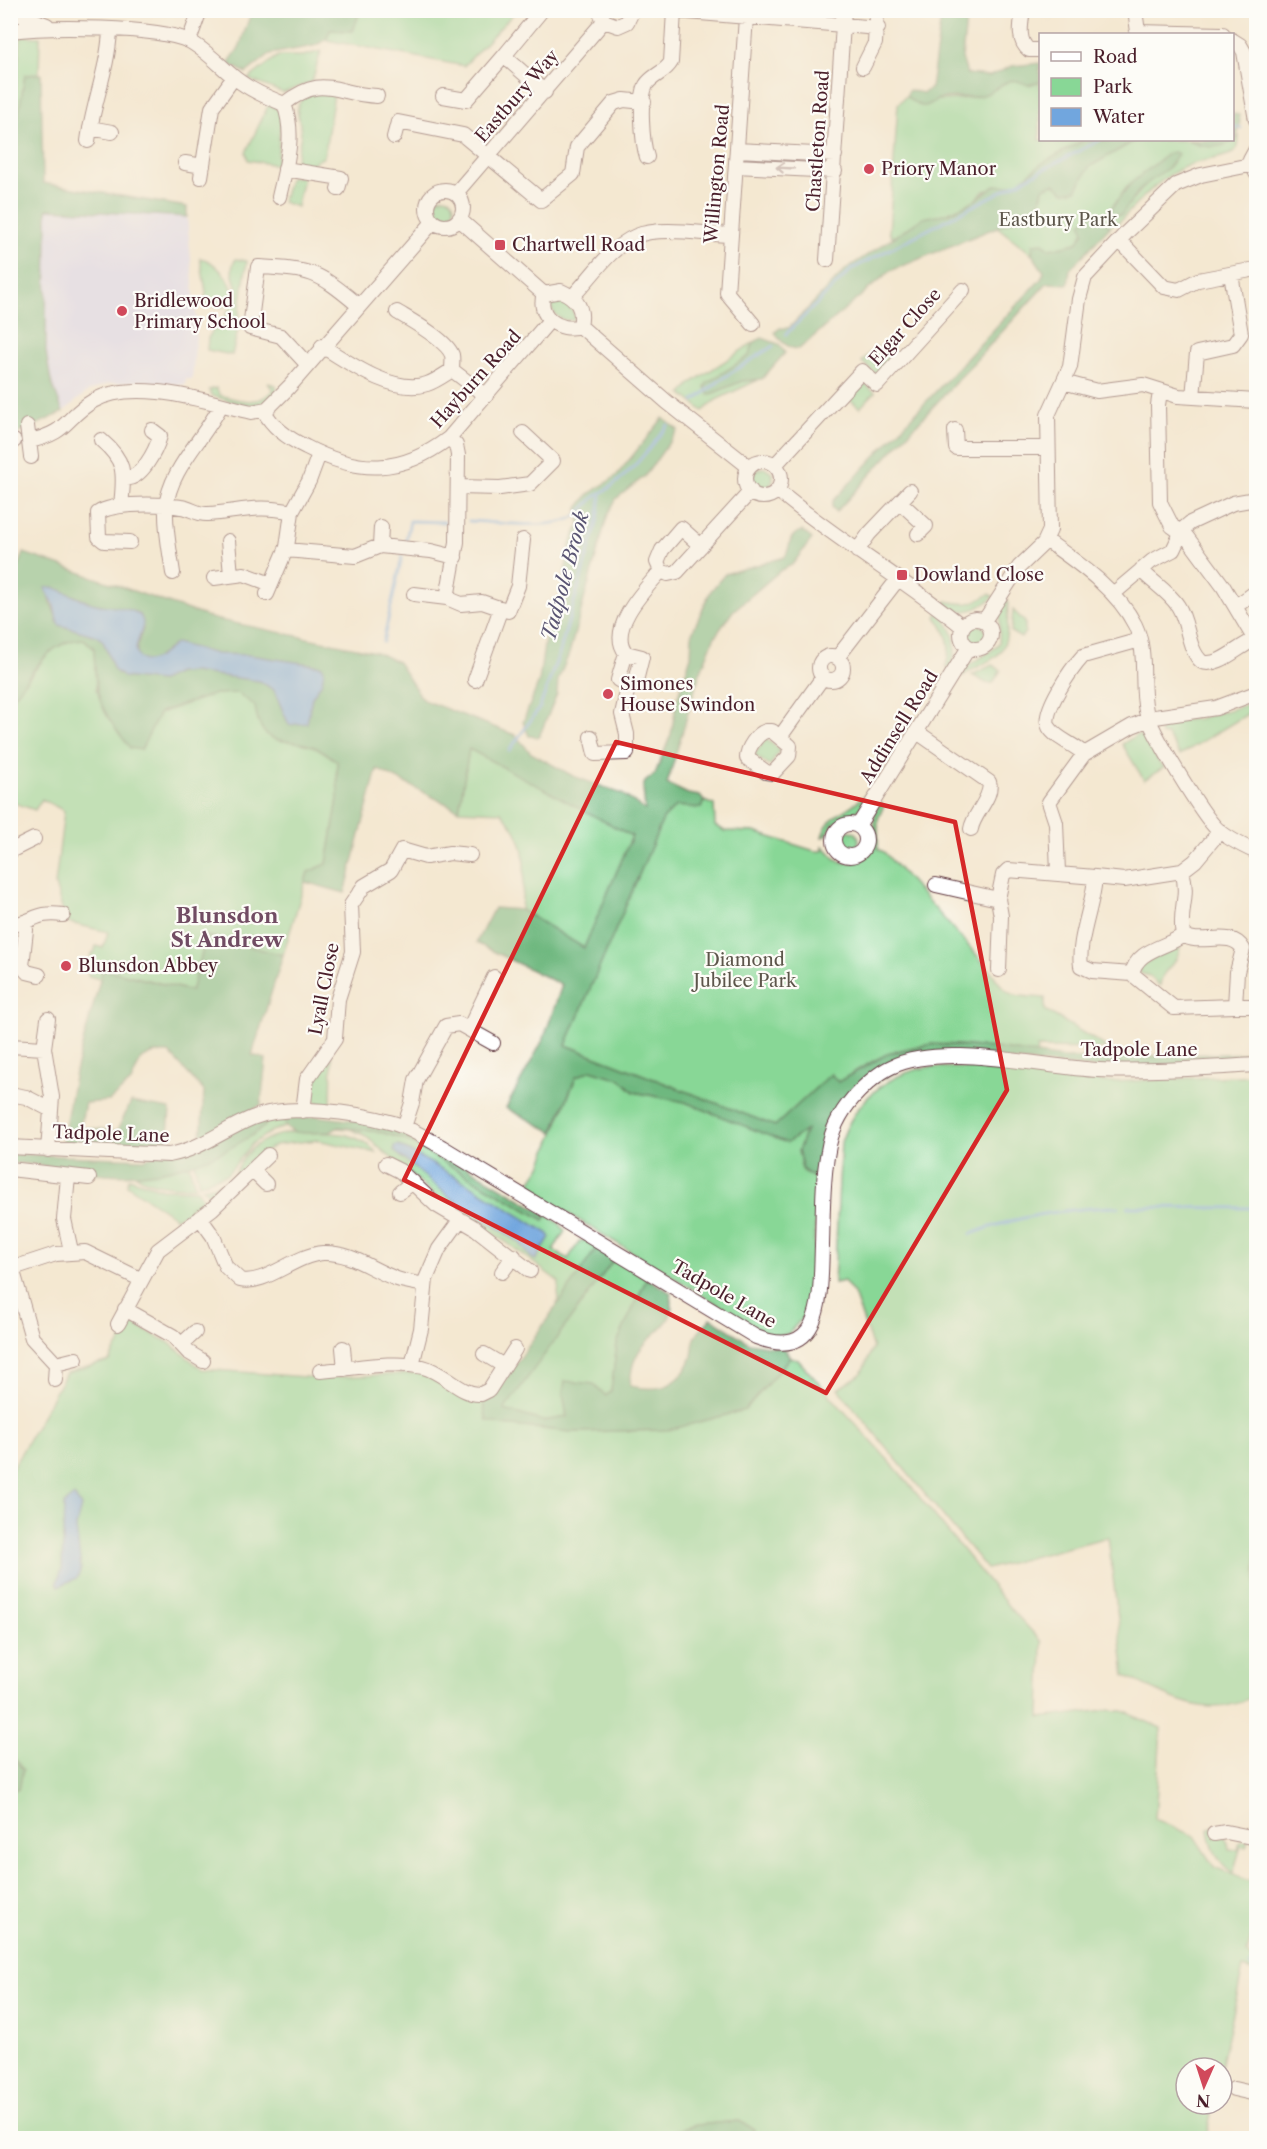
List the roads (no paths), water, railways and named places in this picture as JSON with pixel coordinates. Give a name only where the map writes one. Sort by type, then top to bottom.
[{"type":"street","points":[[189,41],[200,10]]},
{"type":"street","points":[[443,96],[466,99],[542,10]]},
{"type":"street","name":"Eastbury Way","points":[[456,193],[545,92],[602,16],[613,26],[623,24],[631,18],[633,10]]},
{"type":"street","points":[[664,10],[746,17],[844,17],[878,28]]},
{"type":"street","points":[[863,67],[875,43],[878,28],[877,10]]},
{"type":"street","points":[[1023,10],[1021,36],[1024,46],[1029,50],[1039,50]]},
{"type":"street","points":[[1135,10],[1137,33]]},
{"type":"street","points":[[10,11],[52,26]]},
{"type":"street","points":[[647,157],[643,140],[647,84],[671,62],[674,11]]},
{"type":"street","name":"Willington Road","points":[[746,17],[729,235],[727,296],[753,324]]},
{"type":"street","name":"Chastleton Road","points":[[828,260],[844,17]]},
{"type":"street","points":[[10,31],[52,26],[165,34],[189,41],[234,77],[256,91],[284,104]]},
{"type":"street","points":[[110,31],[108,62],[89,135],[112,132]]},
{"type":"street","points":[[1234,41],[1242,48],[1252,69],[1257,120]]},
{"type":"street","points":[[504,56],[545,92]]},
{"type":"street","points":[[185,163],[202,171],[212,108],[234,77]]},
{"type":"street","points":[[284,104],[309,87],[377,96]]},
{"type":"street","points":[[394,137],[398,122],[464,135],[541,200],[573,174],[577,147],[614,103],[624,100],[644,102]]},
{"type":"street","points":[[279,197],[291,132],[284,104]]},
{"type":"street","points":[[984,621],[1019,568],[1046,540],[1050,526],[1046,448],[1048,415],[1072,359],[1083,284],[1092,268],[1176,185],[1201,175],[1253,169],[1251,156],[1257,148]]},
{"type":"street","points":[[737,150],[835,155]]},
{"type":"street","points":[[736,166],[835,171]]},
{"type":"street","points":[[285,169],[341,178],[338,189]]},
{"type":"street","points":[[441,190],[456,193],[462,204],[459,219],[449,226],[433,222],[426,206],[431,196],[441,190]]},
{"type":"street","points":[[459,219],[544,294],[544,311],[550,320],[570,328],[580,326]]},
{"type":"street","points":[[29,441],[56,434],[91,402],[115,392],[171,394],[251,412],[264,411],[289,387],[322,346],[433,222]]},
{"type":"street","points":[[572,297],[616,249],[637,236],[668,232],[729,235]]},
{"type":"street","points":[[1119,240],[1167,288],[1179,290],[1198,280],[1257,269]]},
{"type":"street","points":[[307,364],[281,336],[265,330],[250,328],[258,267],[314,273],[327,280],[358,305]]},
{"type":"street","points":[[1193,397],[1197,352],[1233,345],[1240,334],[1231,274]]},
{"type":"street","name":"Elgar Close","points":[[775,465],[862,371],[877,384],[963,290]]},
{"type":"street","points":[[544,294],[549,291],[561,291],[572,297],[581,310],[580,326]]},
{"type":"street","points":[[397,312],[423,328],[449,350],[452,356],[452,370]]},
{"type":"street","name":"Hayburn Road","points":[[264,411],[271,423],[282,432],[319,454],[361,467],[384,467],[422,456],[449,438],[550,320]]},
{"type":"street","points":[[580,326],[668,402],[749,467]]},
{"type":"street","points":[[322,346],[365,373],[389,381],[421,385],[452,370]]},
{"type":"street","points":[[452,370],[486,396]]},
{"type":"street","points":[[1063,382],[1097,391],[1143,385],[1160,392],[1193,397],[1257,401]]},
{"type":"street","points":[[1141,570],[1177,605],[1189,630],[1193,650],[1202,662],[1216,662],[1256,641],[1236,606],[1181,533],[1170,522],[1158,496],[1160,392]]},
{"type":"street","points":[[174,573],[169,547],[166,506],[180,469],[221,405]]},
{"type":"street","points":[[27,426],[31,457]]},
{"type":"street","points":[[124,478],[131,478],[138,473],[153,452],[160,436],[152,430]]},
{"type":"street","points":[[955,430],[956,448],[1046,448]]},
{"type":"street","points":[[458,487],[512,487],[536,481],[554,461],[523,432]]},
{"type":"street","points":[[447,598],[455,557],[458,487],[458,450],[449,438]]},
{"type":"street","points":[[101,440],[121,460],[124,478],[121,506]]},
{"type":"street","points":[[214,578],[231,575],[249,576],[269,589],[286,550],[292,512],[309,481],[319,454]]},
{"type":"street","points":[[763,461],[775,465],[781,477],[777,490],[765,496],[751,491],[746,480],[749,467],[763,461]]},
{"type":"street","points":[[777,490],[963,627]]},
{"type":"street","points":[[857,551],[910,490]]},
{"type":"street","points":[[701,546],[681,528],[658,556],[657,562],[662,571],[668,574],[677,572],[701,546],[751,491]]},
{"type":"street","points":[[1113,594],[1141,570],[1173,550],[1181,533],[1190,523],[1238,501],[1257,499]]},
{"type":"street","points":[[900,502],[926,526],[918,534]]},
{"type":"street","points":[[130,542],[104,541],[98,535],[98,513],[121,506],[184,507],[203,514],[254,507],[292,512]]},
{"type":"street","points":[[380,546],[381,526]]},
{"type":"street","points":[[414,594],[447,598],[458,603],[478,601],[508,611],[518,586],[523,540]]},
{"type":"street","points":[[1046,540],[1113,594],[1133,621],[1140,640],[1149,719],[1209,820],[1220,831],[1257,852]]},
{"type":"street","points":[[228,541],[231,575]]},
{"type":"street","points":[[286,550],[355,556],[380,546],[431,550],[455,557]]},
{"type":"street","points":[[591,737],[595,754],[604,756],[627,753],[622,714],[629,683],[618,680],[626,653],[621,646],[621,639],[631,606],[662,571]]},
{"type":"street","points":[[780,736],[823,677],[819,668],[820,662],[828,657],[837,658],[898,579]]},
{"type":"street","points":[[1236,606],[1257,592]]},
{"type":"street","points":[[475,680],[501,608]]},
{"type":"street","points":[[970,620],[984,621],[990,628],[990,641],[983,647],[969,647],[962,636],[963,627],[970,620]]},
{"type":"street","points":[[1084,753],[1049,728],[1047,716],[1049,709],[1083,656],[1140,640]]},
{"type":"street","name":"Addinsell Road","points":[[858,826],[969,647]]},
{"type":"street","points":[[1058,872],[1056,823],[1049,802],[1084,753],[1149,719],[1216,708],[1257,693]]},
{"type":"street","points":[[917,732],[982,775],[990,783],[990,790],[973,818],[971,829]]},
{"type":"street","points":[[999,970],[1001,916],[998,899],[1003,875],[1008,870],[1058,872],[1124,880],[1182,871],[1195,861],[1220,831]]},
{"type":"street","points":[[12,847],[34,839]]},
{"type":"street","name":"Lyall Close","points":[[303,1111],[306,1079],[335,1039],[340,993],[352,958],[350,909],[355,896],[364,886],[391,870],[402,850],[426,857],[450,853],[470,855]]},
{"type":"street","points":[[1182,871],[1187,892],[1182,907],[1183,935]]},
{"type":"street","points":[[1095,877],[1094,894],[1081,950],[1081,966],[1092,971],[1132,974],[1174,1008],[1257,1006]]},
{"type":"street","points":[[936,885],[998,899]]},
{"type":"street","points":[[17,924],[43,913],[63,915]]},
{"type":"street","points":[[17,924],[26,930],[22,966],[27,972],[39,975]]},
{"type":"street","points":[[1132,974],[1135,964],[1144,955],[1183,935],[1193,939],[1228,939],[1240,944],[1243,955],[1237,972],[1235,1006]]},
{"type":"street","points":[[469,1029],[494,977]]},
{"type":"street","points":[[48,1019],[44,1048],[52,1090],[48,1150]]},
{"type":"street","points":[[404,1126],[412,1103],[416,1080],[442,1031],[450,1023],[469,1029],[493,1042]]},
{"type":"street","points":[[10,1046],[44,1048]]},
{"type":"street","name":"Tadpole Lane","points":[[10,1148],[169,1155],[195,1149],[265,1114],[303,1111],[350,1114],[404,1126],[756,1337],[784,1344],[796,1341],[805,1334],[819,1311],[825,1179],[830,1141],[843,1112],[877,1074],[893,1066],[912,1061],[950,1057],[1101,1070],[1257,1065]]},
{"type":"street","points":[[10,1094],[26,1097],[51,1110]]},
{"type":"street","points":[[118,1324],[140,1279],[164,1243],[200,1218],[254,1171],[268,1155]]},
{"type":"street","points":[[386,1164],[400,1171],[436,1205],[514,1256],[531,1271]]},
{"type":"street","points":[[10,1169],[89,1178]]},
{"type":"street","points":[[254,1171],[266,1184]]},
{"type":"street","points":[[68,1177],[64,1219],[71,1251]]},
{"type":"street","points":[[400,1192],[413,1182]]},
{"type":"street","points":[[200,1218],[213,1236],[226,1267],[240,1280],[255,1280],[306,1256],[327,1253],[345,1255],[397,1279],[425,1285]]},
{"type":"street","points":[[412,1365],[421,1329],[425,1285],[434,1258],[460,1220]]},
{"type":"street","points":[[55,1380],[56,1364],[32,1338],[11,1269],[71,1251],[85,1252],[140,1279]]},
{"type":"street","points":[[502,1272],[514,1256]]},
{"type":"street","points":[[125,1309],[182,1344],[188,1352],[203,1361]]},
{"type":"street","points":[[182,1344],[195,1332]]},
{"type":"street","points":[[343,1348],[345,1369]]},
{"type":"street","points":[[320,1371],[412,1365],[433,1370],[467,1392],[477,1395],[489,1389],[514,1349]]},
{"type":"street","points":[[484,1354],[504,1366]]},
{"type":"street","points":[[56,1364],[76,1359]]},
{"type":"street","points":[[1214,1834],[1226,1832],[1257,1838]]},
{"type":"street","points":[[1234,2089],[1257,2094]]},
{"type":"water","points":[[53,587],[82,600],[137,613],[142,618],[143,624],[137,642],[137,654],[145,661],[154,659],[176,643],[216,654],[249,655],[322,666],[324,670],[322,682],[312,697],[307,723],[289,725],[274,690],[260,681],[193,672],[178,673],[161,681],[123,677],[114,670],[103,641],[97,636],[59,625],[53,603],[45,588]]},
{"type":"water","points":[[398,1145],[472,1186],[549,1234],[550,1237],[536,1260],[531,1258],[519,1242],[452,1199],[394,1151],[394,1146]]},
{"type":"water","points":[[74,1496],[81,1506],[76,1527],[81,1569],[77,1578],[59,1586],[57,1582],[62,1569],[64,1504]]},
{"type":"waterway","name":"Tadpole Brook","points":[[1234,127],[1241,128]]},
{"type":"waterway","name":"Tadpole Brook","points":[[786,334],[852,269],[1098,141]]},
{"type":"waterway","name":"Tadpole Brook","points":[[694,401],[723,378],[773,346]]},
{"type":"waterway","name":"Tadpole Brook","points":[[509,751],[540,707],[559,654],[598,519],[601,493],[629,471],[668,425]]},
{"type":"waterway","points":[[469,521],[507,524],[562,522],[576,516],[600,493]]},
{"type":"waterway","points":[[406,540],[410,521],[445,522]]},
{"type":"waterway","points":[[383,642],[402,557]]},
{"type":"waterway","points":[[971,1234],[1026,1217],[1081,1209],[1119,1207]]},
{"type":"waterway","points":[[1128,1207],[1256,1208]]},
{"type":"waterway","points":[[1250,1965],[1256,1967]]},
{"type":"place","name":"Priory Manor","points":[[869,169]]},
{"type":"place","name":"Chartwell Road","points":[[500,245]]},
{"type":"place","name":"Bridlewood Primary School","points":[[122,311]]},
{"type":"place","name":"Dowland Close","points":[[902,575]]},
{"type":"place","name":"Simones House Swindon","points":[[608,694]]},
{"type":"place","name":"Blunsdon Abbey","points":[[66,966]]},
{"type":"district","name":"Blunsdon St Andrew","points":[[227,928]]},
{"type":"park label","name":"Eastbury Park","points":[[1058,220]]},
{"type":"park label","name":"Diamond Jubilee Park","points":[[745,970]]}]
